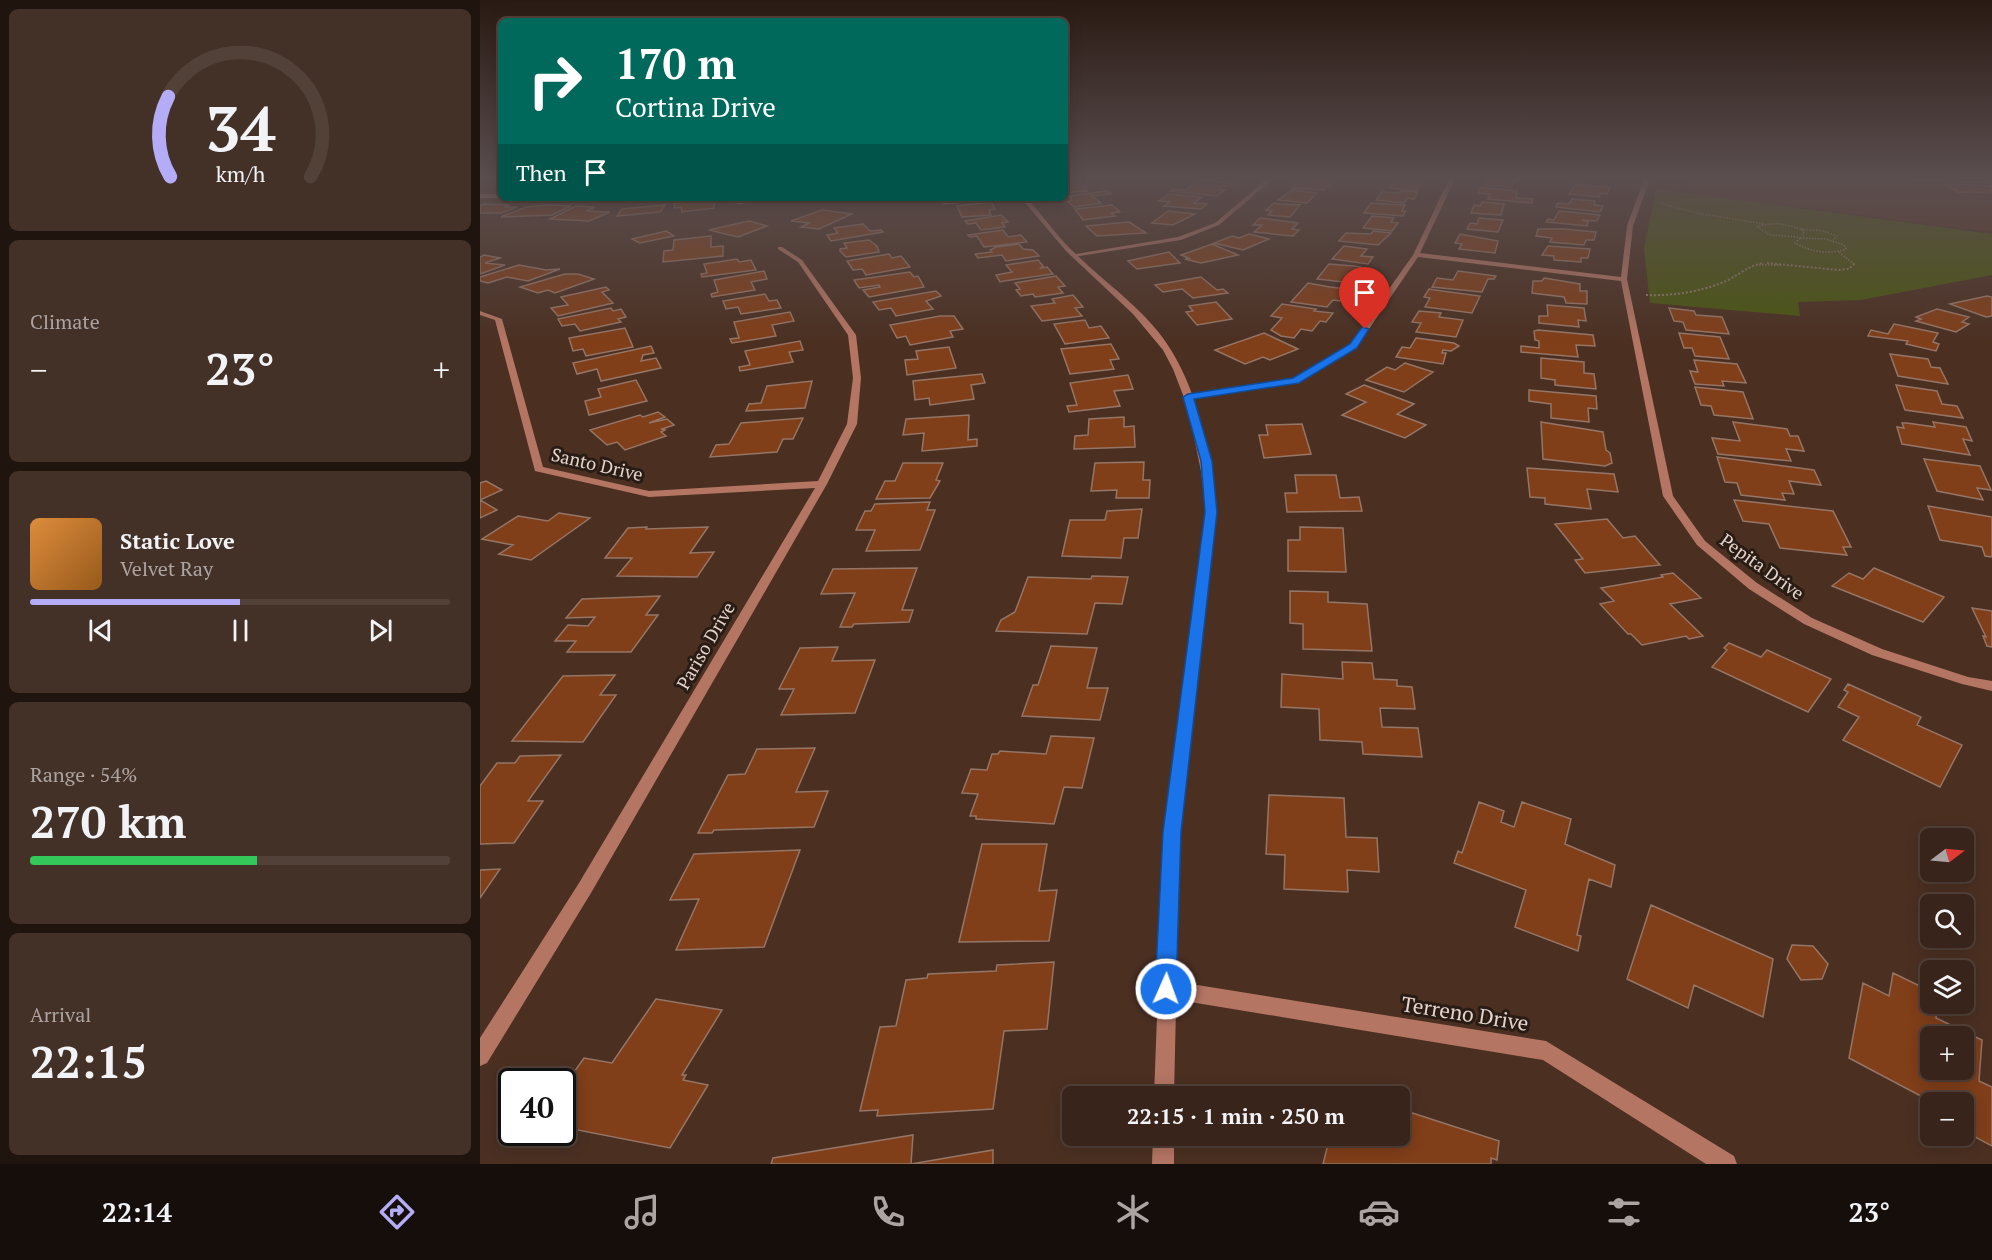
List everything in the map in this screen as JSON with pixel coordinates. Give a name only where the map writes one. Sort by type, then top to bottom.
[{"type":"street","points":[[1054,233],[1073,255],[1140,316],[1168,351],[1188,397],[1207,461],[1211,512],[1172,832],[1164,1086]]},
{"type":"street","points":[[1073,255],[1179,239],[1193,233]]},
{"type":"street","points":[[1188,397],[1295,381],[1353,346],[1416,255],[1426,233]]},
{"type":"street","name":"Pepita Drive","points":[[1629,233],[1624,279],[1668,495],[1701,543],[1753,586],[1808,621],[1877,652],[1967,681],[1992,686]]},
{"type":"street","name":"Pariso Drive","points":[[480,1056],[585,888],[822,484],[852,424],[857,378],[852,335],[800,261],[780,248]]},
{"type":"street","points":[[1416,255],[1624,279]]},
{"type":"street","name":"Santo Drive","points":[[480,312],[498,319],[538,469],[649,494],[822,484]]},
{"type":"street","name":"Terreno Drive","points":[[1166,989],[1546,1051],[1726,1164]]},
{"type":"street","points":[[1163,1164],[1164,1146]]},
{"type":"path","points":[[1770,233],[1781,237],[1833,240],[1846,247],[1839,252]]},
{"type":"path","points":[[1627,293],[1664,296],[1725,281],[1744,268],[1756,264],[1780,263],[1842,270],[1852,268],[1856,264],[1839,252],[1817,251],[1795,243],[1796,239],[1804,237],[1806,233]]},
{"type":"path","points":[[1832,233],[1837,236],[1833,240]]},
{"type":"green space","points":[[1647,233],[1987,233],[1992,234],[1992,275],[1861,300],[1798,302],[1800,316],[1650,303],[1644,248]]},
{"type":"building","points":[[656,233],[670,233],[674,236],[640,243],[632,239]]},
{"type":"building","points":[[723,233],[748,233],[738,237]]},
{"type":"building","points":[[836,233],[875,233],[831,241],[827,235]]},
{"type":"building","points":[[1005,233],[1008,237],[1021,235],[1027,242],[984,247],[977,236],[968,235]]},
{"type":"building","points":[[1094,233],[1141,233],[1097,236]]},
{"type":"building","points":[[1267,233],[1296,233],[1293,236]]},
{"type":"building","points":[[1346,233],[1391,233],[1378,245],[1339,241]]},
{"type":"building","points":[[1537,233],[1596,233],[1594,240],[1586,240],[1584,245],[1550,242],[1552,238],[1536,236]]},
{"type":"building","points":[[1249,234],[1269,239],[1243,250],[1214,243],[1232,236],[1239,238]]},
{"type":"building","points":[[1460,234],[1498,241],[1495,253],[1459,249],[1462,244],[1455,243]]},
{"type":"building","points":[[711,236],[711,247],[723,246],[723,256],[663,262],[664,251],[673,250],[674,240]]},
{"type":"building","points":[[869,240],[877,246],[879,252],[846,257],[840,251],[840,249],[847,248],[844,243]]},
{"type":"building","points":[[1019,244],[1023,249],[1033,250],[1039,256],[1006,261],[1002,255],[978,258],[975,254],[992,252],[990,250],[996,247]]},
{"type":"building","points":[[1212,244],[1238,255],[1201,263],[1185,259],[1189,258],[1181,255]]},
{"type":"building","points":[[1344,246],[1367,249],[1361,256],[1373,257],[1368,264],[1332,259]]},
{"type":"building","points":[[1548,246],[1590,249],[1588,258],[1581,258],[1581,262],[1554,260],[1554,256],[1542,255]]},
{"type":"building","points":[[1169,252],[1180,263],[1137,269],[1128,261]]},
{"type":"building","points":[[889,254],[892,258],[901,256],[910,267],[866,275],[862,269],[853,270],[847,261]]},
{"type":"building","points":[[484,255],[500,258],[485,263],[505,265],[480,274],[480,257]]},
{"type":"building","points":[[737,259],[739,262],[751,260],[756,270],[702,277],[701,274],[707,273],[704,264]]},
{"type":"building","points":[[1038,260],[1043,266],[1041,268],[1047,267],[1053,274],[1000,282],[996,275],[1012,272],[1006,265]]},
{"type":"building","points":[[1329,264],[1361,267],[1354,278],[1346,277],[1343,282],[1317,279]]},
{"type":"building","points":[[519,265],[546,270],[560,269],[528,281],[507,277],[488,283],[480,281],[480,277]]},
{"type":"building","points":[[764,271],[767,279],[751,282],[755,290],[712,297],[711,294],[718,292],[714,280]]},
{"type":"building","points":[[1458,271],[1496,276],[1494,279],[1488,279],[1482,292],[1432,287],[1437,278],[1453,280]]},
{"type":"building","points":[[910,272],[914,277],[918,276],[924,287],[869,297],[863,290],[880,287],[879,285],[859,288],[854,280]]},
{"type":"building","points":[[565,274],[578,274],[594,279],[555,293],[548,290],[538,293],[520,287]]},
{"type":"building","points":[[1056,276],[1065,286],[1058,287],[1063,293],[1035,297],[1033,294],[1021,296],[1016,290],[1020,289],[1015,283]]},
{"type":"building","points":[[1201,277],[1217,290],[1223,289],[1228,293],[1193,298],[1182,289],[1163,292],[1155,285]]},
{"type":"building","points":[[1544,278],[1580,284],[1580,291],[1587,291],[1587,304],[1566,303],[1564,297],[1532,293],[1533,281],[1542,281]]},
{"type":"building","points":[[1308,283],[1349,289],[1340,301],[1333,300],[1327,307],[1291,302]]},
{"type":"building","points":[[606,287],[609,290],[602,292],[613,303],[558,316],[551,308],[568,305],[561,297]]},
{"type":"building","points":[[1429,289],[1480,296],[1472,313],[1425,307],[1430,298],[1424,297]]},
{"type":"building","points":[[936,291],[941,296],[926,301],[933,309],[896,316],[891,308],[879,310],[873,302]]},
{"type":"building","points":[[765,294],[769,301],[777,300],[781,308],[741,314],[738,307],[726,309],[723,301]]},
{"type":"building","points":[[1073,295],[1083,307],[1075,308],[1082,316],[1042,321],[1031,306],[1055,303],[1052,299]]},
{"type":"building","points":[[1987,296],[1992,297],[1992,316],[1986,317],[1950,304]]},
{"type":"building","points":[[1216,302],[1232,319],[1197,325],[1186,312],[1193,311],[1189,306]]},
{"type":"building","points":[[1282,304],[1333,313],[1326,322],[1320,321],[1312,331],[1301,329],[1294,338],[1281,336],[1271,330],[1282,318],[1271,316]]},
{"type":"building","points":[[1547,305],[1584,308],[1586,321],[1578,320],[1579,327],[1539,323],[1539,316],[1548,316]]},
{"type":"building","points":[[611,308],[613,311],[621,309],[626,317],[618,319],[621,322],[580,331],[575,324],[562,326],[558,319]]},
{"type":"building","points":[[1669,308],[1694,311],[1696,315],[1722,317],[1729,334],[1686,330],[1683,322],[1674,321]]},
{"type":"building","points":[[1937,309],[1969,317],[1962,322],[1969,324],[1956,332],[1916,321],[1921,319],[1916,317]]},
{"type":"building","points":[[1419,311],[1441,313],[1439,317],[1463,320],[1456,337],[1416,332],[1421,323],[1412,322]]},
{"type":"building","points":[[790,312],[794,321],[772,325],[776,336],[732,343],[730,339],[739,338],[734,322]]},
{"type":"building","points":[[940,316],[954,316],[963,329],[950,331],[953,337],[910,345],[906,336],[897,338],[890,325]]},
{"type":"building","points":[[1085,320],[1089,328],[1101,326],[1109,338],[1065,344],[1054,324]]},
{"type":"building","points":[[1894,324],[1938,333],[1933,342],[1939,344],[1936,351],[1906,344],[1908,341],[1868,336],[1871,330],[1888,334]]},
{"type":"building","points":[[625,328],[633,347],[586,356],[583,349],[573,351],[569,338]]},
{"type":"building","points":[[1534,331],[1593,335],[1595,346],[1576,345],[1578,357],[1521,352],[1521,346],[1539,348],[1539,341],[1535,340]]},
{"type":"building","points":[[1264,333],[1298,349],[1270,360],[1263,357],[1245,364],[1215,350]]},
{"type":"building","points":[[1679,333],[1720,337],[1729,359],[1695,356],[1692,348],[1684,348]]},
{"type":"building","points":[[1416,338],[1454,343],[1459,346],[1451,351],[1443,350],[1442,353],[1446,353],[1443,364],[1396,357],[1402,347],[1410,348]]},
{"type":"building","points":[[800,341],[803,350],[789,352],[793,362],[740,371],[739,367],[750,365],[745,351]]},
{"type":"building","points":[[1111,344],[1119,359],[1110,360],[1114,369],[1070,374],[1061,349]]},
{"type":"building","points":[[651,346],[654,353],[643,355],[641,361],[656,358],[661,368],[601,381],[597,369],[577,374],[573,363]]},
{"type":"building","points":[[949,347],[956,368],[907,375],[905,360],[918,359],[916,351]]},
{"type":"building","points":[[1890,354],[1928,359],[1931,367],[1940,368],[1948,384],[1898,376]]},
{"type":"building","points":[[1541,358],[1584,362],[1584,373],[1594,374],[1596,389],[1555,385],[1555,380],[1541,378]]},
{"type":"building","points":[[1694,360],[1737,364],[1746,383],[1722,381],[1724,386],[1695,384],[1690,371],[1698,372]]},
{"type":"building","points":[[1405,363],[1433,372],[1404,392],[1366,380],[1387,367],[1395,370]]},
{"type":"building","points":[[982,374],[985,383],[971,385],[974,399],[930,405],[929,398],[915,400],[913,381]]},
{"type":"building","points":[[1128,375],[1133,389],[1114,391],[1120,406],[1069,412],[1067,406],[1077,405],[1070,383]]},
{"type":"building","points":[[636,380],[647,401],[589,415],[585,401],[601,397],[598,389]]},
{"type":"building","points":[[812,381],[805,408],[746,411],[749,404],[761,403],[767,386]]},
{"type":"building","points":[[1364,385],[1414,404],[1397,414],[1426,425],[1405,438],[1342,415],[1366,402],[1346,394]]},
{"type":"building","points":[[1896,385],[1937,391],[1942,404],[1957,406],[1963,418],[1905,410]]},
{"type":"building","points":[[1695,387],[1743,392],[1753,419],[1714,415],[1711,406],[1701,405]]},
{"type":"building","points":[[1529,390],[1596,396],[1597,409],[1588,408],[1589,422],[1551,418],[1551,404],[1529,401]]},
{"type":"building","points":[[658,412],[665,417],[649,423],[667,419],[674,425],[662,429],[665,430],[661,432],[666,436],[625,450],[617,442],[607,445],[590,430],[640,415],[643,417]]},
{"type":"building","points":[[969,415],[968,440],[977,439],[977,446],[922,451],[924,433],[903,435],[906,419]]},
{"type":"building","points":[[1124,417],[1124,427],[1134,426],[1135,447],[1074,449],[1075,436],[1088,435],[1089,419]]},
{"type":"building","points":[[803,418],[793,439],[783,439],[777,452],[710,457],[716,445],[729,444],[741,423]]},
{"type":"building","points":[[1541,422],[1603,432],[1606,450],[1610,453],[1612,463],[1605,466],[1543,459]]},
{"type":"building","points":[[1733,422],[1787,429],[1790,436],[1798,436],[1804,451],[1786,449],[1791,461],[1718,454],[1712,438],[1740,441]]},
{"type":"building","points":[[1933,422],[1966,427],[1972,441],[1963,439],[1970,455],[1902,444],[1897,427],[1904,428],[1902,423],[1935,427]]},
{"type":"building","points":[[1302,424],[1311,454],[1264,458],[1259,435],[1268,435],[1266,425]]},
{"type":"building","points":[[1717,457],[1814,470],[1821,485],[1789,481],[1794,494],[1782,493],[1785,500],[1741,495],[1737,483],[1725,482]]},
{"type":"building","points":[[1924,459],[1980,466],[1991,490],[1977,488],[1983,500],[1937,491]]},
{"type":"building","points":[[1144,462],[1143,480],[1150,480],[1149,498],[1116,498],[1117,490],[1091,491],[1095,463]]},
{"type":"building","points":[[903,463],[943,463],[936,480],[940,481],[930,498],[876,499],[885,481],[895,481]]},
{"type":"building","points":[[1527,468],[1614,474],[1618,492],[1587,489],[1591,509],[1545,504],[1545,498],[1530,497]]},
{"type":"building","points":[[1295,475],[1336,475],[1340,498],[1359,497],[1362,511],[1287,512],[1285,493],[1297,493]]},
{"type":"building","points":[[486,481],[502,490],[480,500],[480,483]]},
{"type":"building","points":[[480,500],[497,510],[480,518]]},
{"type":"building","points":[[1734,500],[1833,511],[1851,547],[1843,547],[1847,555],[1780,548],[1769,524],[1743,521]]},
{"type":"building","points":[[930,502],[927,510],[935,510],[920,550],[866,551],[875,530],[856,530],[865,511],[871,511],[875,504]]},
{"type":"building","points":[[1928,506],[1992,517],[1992,557],[1985,556],[1982,547],[1940,540]]},
{"type":"building","points":[[1142,509],[1138,538],[1124,538],[1121,558],[1062,556],[1070,520],[1105,520],[1107,511]]},
{"type":"building","points":[[559,513],[590,518],[531,560],[499,554],[513,545],[482,539],[518,516],[548,521]]},
{"type":"building","points":[[1607,519],[1623,538],[1635,536],[1660,565],[1585,573],[1575,560],[1583,559],[1555,524]]},
{"type":"building","points":[[647,527],[646,529],[708,527],[690,553],[714,552],[697,577],[617,576],[632,558],[605,558],[628,528]]},
{"type":"building","points":[[1300,527],[1343,528],[1346,572],[1288,571],[1288,540],[1300,540]]},
{"type":"building","points":[[917,568],[902,610],[913,610],[909,622],[854,624],[852,627],[840,627],[855,593],[821,594],[833,569]]},
{"type":"building","points":[[1874,568],[1944,597],[1923,622],[1832,586],[1849,573],[1863,579]]},
{"type":"building","points":[[1673,573],[1701,598],[1670,604],[1703,636],[1689,639],[1686,636],[1642,645],[1631,634],[1628,634],[1600,604],[1614,601],[1601,588],[1663,577],[1661,575]]},
{"type":"building","points":[[1092,576],[1128,577],[1122,604],[1095,603],[1087,634],[996,631],[1001,620],[1015,612],[1028,577],[1091,579]]},
{"type":"building","points":[[1290,591],[1328,592],[1328,602],[1367,604],[1372,651],[1303,649],[1303,624],[1290,623]]},
{"type":"building","points":[[660,596],[646,615],[658,615],[631,652],[567,652],[576,641],[555,641],[568,625],[588,626],[595,617],[566,618],[582,599]]},
{"type":"building","points":[[1972,608],[1992,611],[1992,647],[1987,646],[1983,636],[1986,637]]},
{"type":"building","points":[[1729,643],[1761,657],[1767,650],[1831,679],[1808,712],[1712,667],[1727,650],[1724,648]]},
{"type":"building","points":[[1051,646],[1097,648],[1087,688],[1108,688],[1100,720],[1022,716],[1033,685],[1038,685]]},
{"type":"building","points":[[838,647],[832,661],[875,660],[855,713],[781,715],[794,689],[779,689],[800,648]]},
{"type":"building","points":[[1342,662],[1372,663],[1374,679],[1397,680],[1397,686],[1412,687],[1415,709],[1380,708],[1382,727],[1418,728],[1422,757],[1363,754],[1362,742],[1320,740],[1319,709],[1281,707],[1282,674],[1343,679]]},
{"type":"building","points":[[615,675],[600,695],[616,695],[583,742],[512,741],[563,676]]},
{"type":"building","points":[[1848,684],[1921,717],[1917,725],[1962,745],[1940,787],[1843,740],[1859,717],[1838,707],[1848,692],[1844,690]]},
{"type":"building","points":[[1051,736],[1094,738],[1082,788],[1064,787],[1054,824],[976,819],[976,816],[970,816],[978,794],[962,793],[971,769],[987,770],[992,754],[998,754],[1000,751],[1046,754]]},
{"type":"building","points":[[815,748],[796,792],[828,791],[814,827],[714,830],[712,833],[698,833],[728,775],[745,774],[757,749]]},
{"type":"building","points":[[561,755],[528,801],[543,801],[514,843],[480,844],[480,786],[497,763],[515,763],[520,756]]},
{"type":"building","points":[[1269,795],[1344,798],[1346,837],[1377,838],[1379,872],[1347,870],[1348,892],[1284,889],[1285,855],[1266,854]]},
{"type":"building","points":[[1479,802],[1504,811],[1501,822],[1514,827],[1522,802],[1571,819],[1565,844],[1615,865],[1611,887],[1589,879],[1577,935],[1581,936],[1578,951],[1515,927],[1526,890],[1454,863],[1458,851],[1462,853]]},
{"type":"building","points":[[982,844],[1047,844],[1039,891],[1057,890],[1049,941],[959,942]]},
{"type":"building","points":[[800,850],[764,947],[676,950],[699,899],[670,900],[694,854]]},
{"type":"building","points":[[500,869],[480,898],[480,870]]},
{"type":"building","points":[[1651,905],[1773,959],[1763,1017],[1694,985],[1688,1008],[1627,979]]},
{"type":"building","points":[[1792,945],[1813,946],[1828,964],[1822,979],[1801,980],[1787,959]]},
{"type":"building","points":[[1054,962],[1047,1029],[1004,1031],[993,1109],[877,1116],[878,1110],[860,1111],[880,1027],[896,1026],[906,980],[927,978],[928,974],[996,971],[997,965]]},
{"type":"building","points":[[1893,973],[1920,986],[1920,1014],[1937,1014],[1936,1018],[1953,1026],[1920,1026],[1920,1080],[1974,1080],[1974,1036],[1982,1040],[1979,1081],[1992,1087],[1992,1146],[1974,1136],[1974,1092],[1920,1092],[1920,1096],[1849,1058],[1863,983],[1889,996]]},
{"type":"building","points":[[656,999],[722,1010],[682,1075],[686,1075],[683,1080],[708,1085],[670,1148],[576,1130],[576,1069],[584,1058],[612,1063]]},
{"type":"building","points":[[1410,1112],[1499,1141],[1497,1160],[1491,1158],[1491,1164],[1323,1164],[1328,1146],[1410,1146]]},
{"type":"building","points":[[913,1135],[911,1164],[771,1164],[773,1158]]},
{"type":"building","points":[[993,1150],[993,1164],[911,1164]]},
{"type":"route","points":[[1166,989],[1172,832],[1211,512],[1207,461],[1188,397],[1295,381],[1353,346],[1365,329]]}]
